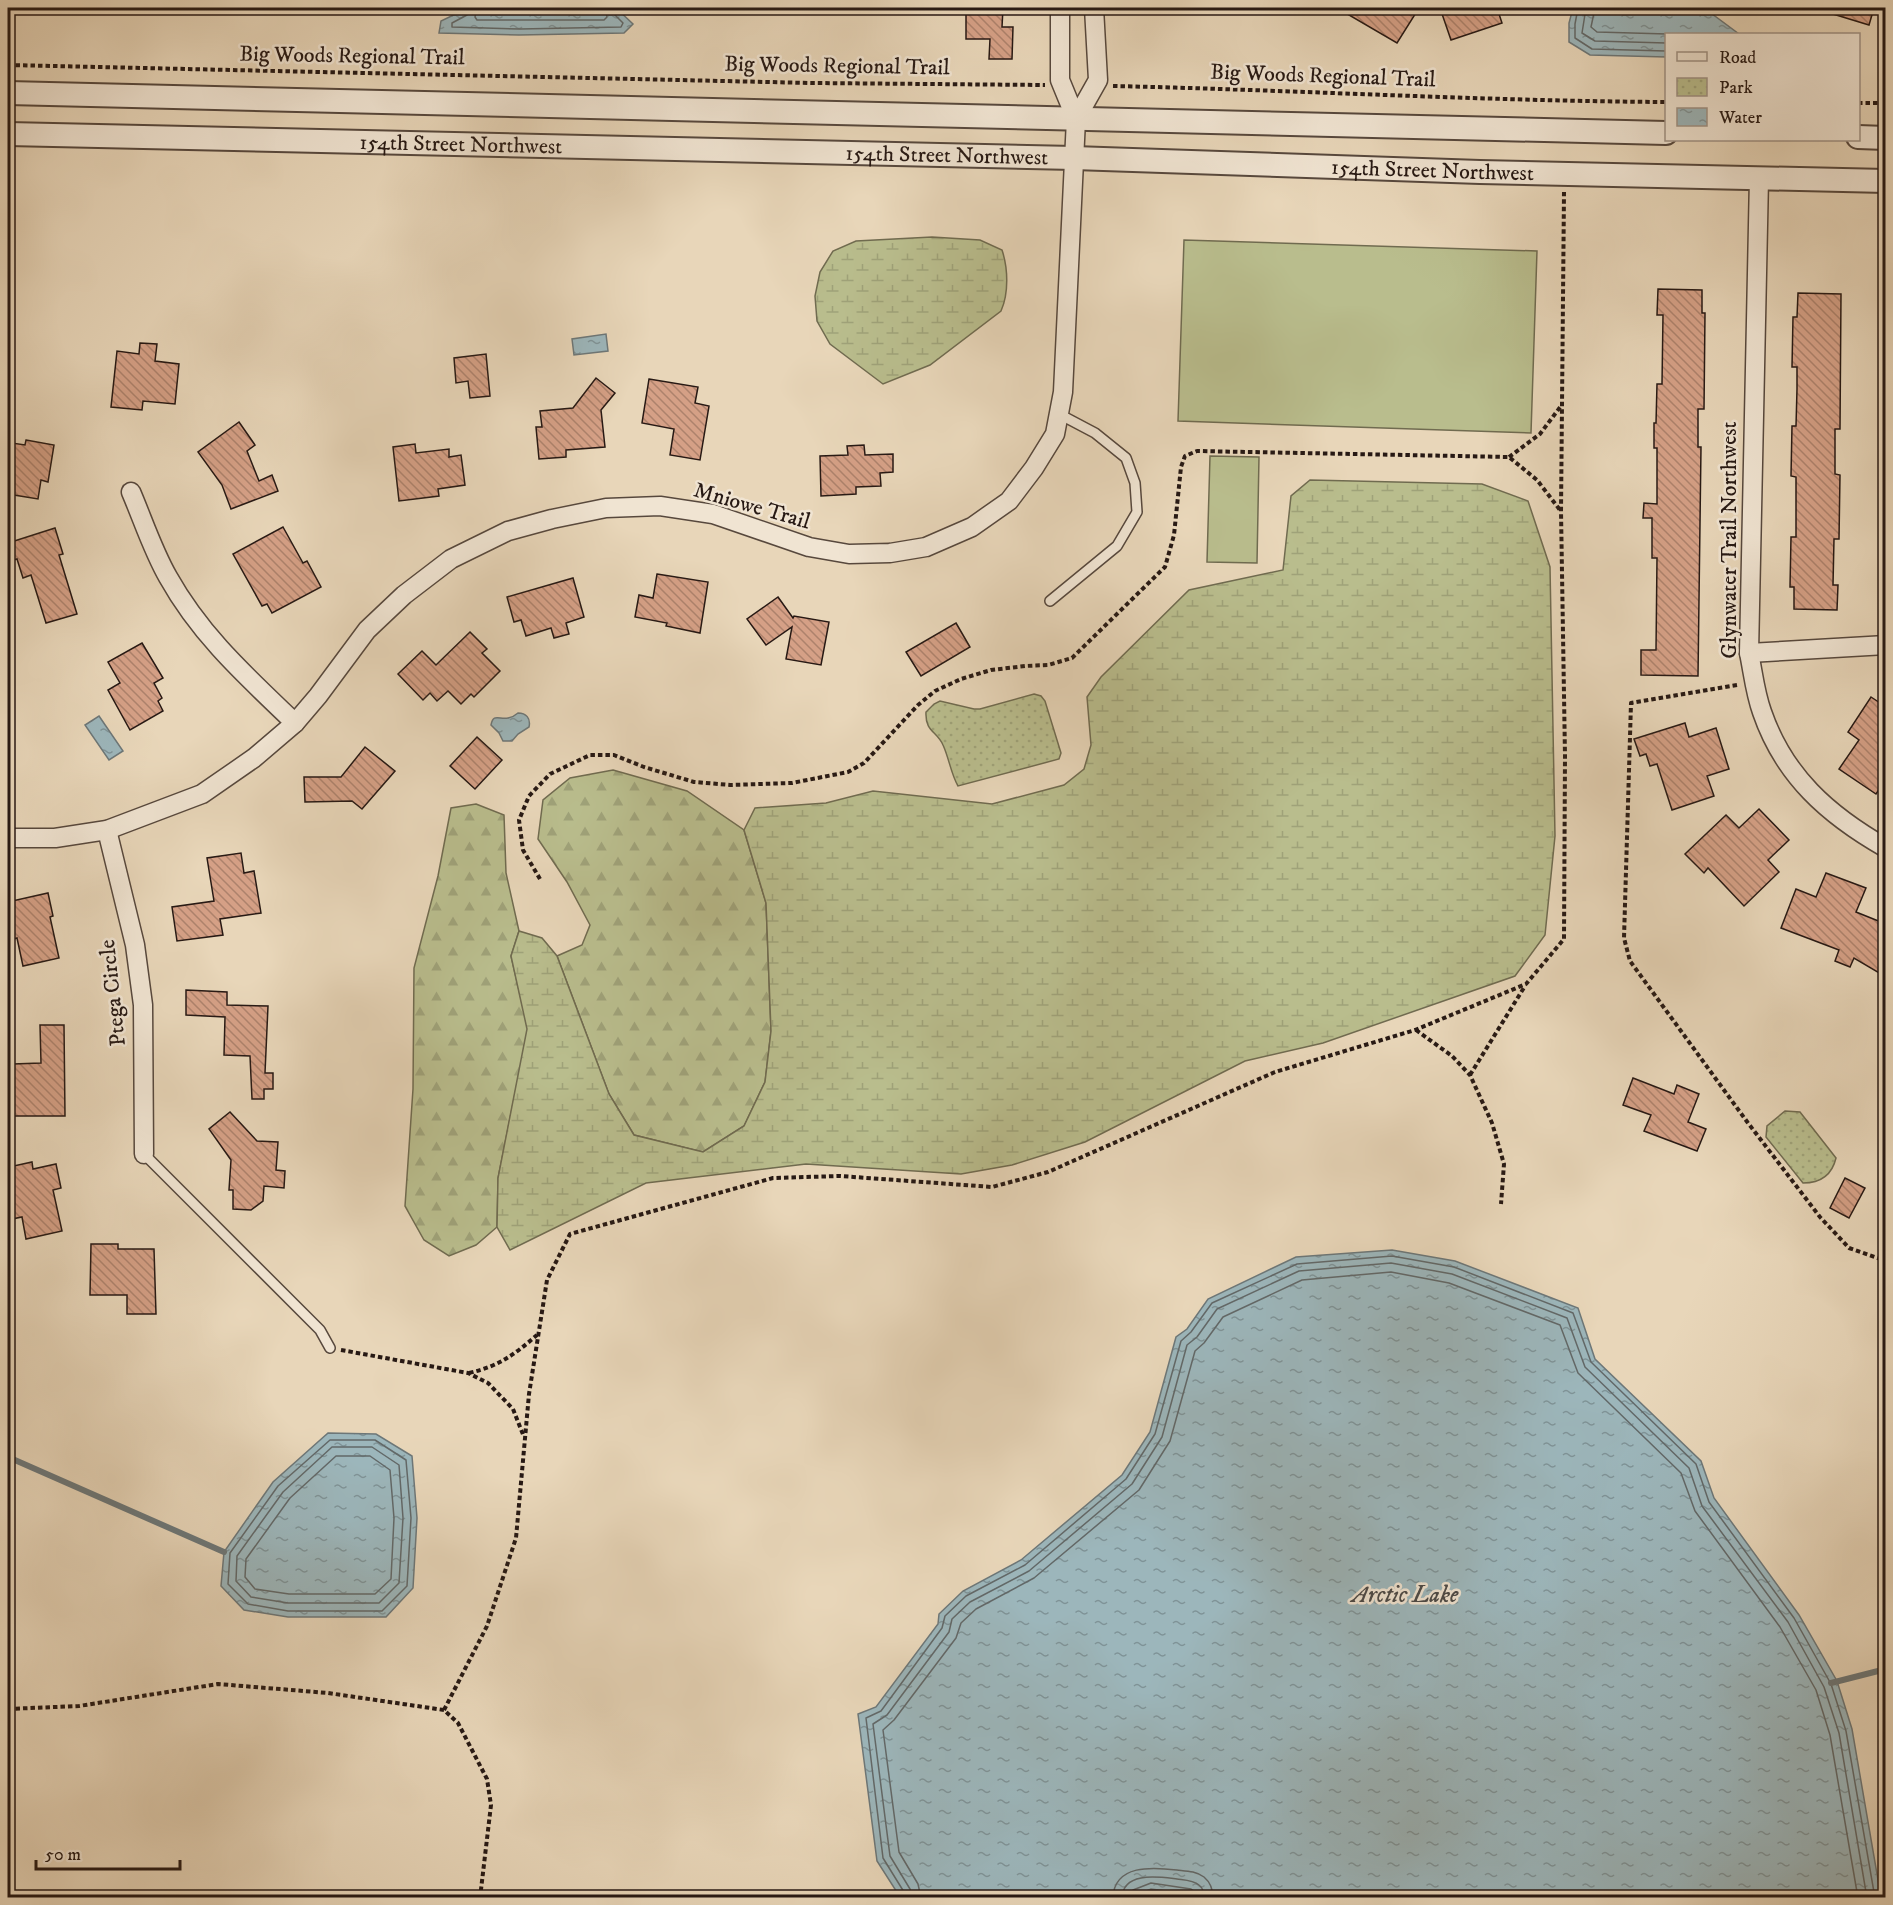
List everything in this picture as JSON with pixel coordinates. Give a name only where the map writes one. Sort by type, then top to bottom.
[{"type":"street","points":[[1060,8],[1060,80],[1076,119]]},
{"type":"street","points":[[1076,119],[1098,80],[1095,8]]},
{"type":"street","name":"154th Street Northwest","points":[[8,93],[1665,133]]},
{"type":"street","name":"Mniowe Trail","points":[[8,838],[55,838],[107,830],[202,794],[254,758],[295,723],[367,630],[404,595],[451,559],[508,531],[606,508],[660,506],[713,514],[808,548],[849,554],[890,553],[926,547],[972,527],[1009,501],[1034,468],[1055,434],[1063,392],[1076,119]]},
{"type":"street","name":"154th Street Northwest","points":[[8,134],[1074,158],[1480,172],[1886,181]]},
{"type":"street","points":[[1860,137],[1886,138]]},
{"type":"street","name":"Glynwater Trail Northwest","points":[[1759,178],[1749,653],[1761,709],[1785,761],[1830,812],[1886,848]]},
{"type":"street","points":[[131,492],[167,576],[200,627],[229,660],[295,723]]},
{"type":"street","points":[[1749,653],[1886,645]]},
{"type":"street","name":"Ptega Circle","points":[[107,830],[135,945],[143,1005],[144,1154]]},
{"type":"lane","points":[[1050,601],[1117,546],[1137,512],[1136,483],[1126,458],[1095,433],[1059,414]]},
{"type":"lane","points":[[144,1154],[320,1330],[330,1348]]},
{"type":"path","name":"Big Woods Regional Trail","points":[[8,65],[1062,85]]},
{"type":"path","name":"Big Woods Regional Trail","points":[[1094,86],[1665,102]]},
{"type":"path","points":[[1860,103],[1886,103]]},
{"type":"path","points":[[1470,1075],[1526,984],[1564,939],[1565,756],[1561,511],[1564,191]]},
{"type":"path","points":[[1509,458],[1540,434],[1562,406]]},
{"type":"path","points":[[540,879],[523,850],[519,820],[529,796],[550,774],[590,755],[614,755],[694,782],[792,783],[848,772],[864,763],[918,705],[935,691],[961,679],[991,670],[1048,665],[1072,658],[1165,567],[1174,535],[1180,467],[1185,456],[1197,451],[1509,458],[1538,480],[1561,511]]},
{"type":"path","points":[[1755,682],[1631,703],[1624,938],[1630,961],[1820,1217],[1850,1248],[1886,1261]]},
{"type":"path","points":[[444,1710],[487,1626],[516,1538],[529,1394],[547,1280],[570,1234],[773,1178],[840,1176],[992,1187],[1048,1172],[1275,1072],[1415,1030],[1526,984]]},
{"type":"path","points":[[1415,1030],[1452,1056],[1470,1075],[1492,1123],[1504,1164],[1501,1204]]},
{"type":"path","points":[[468,1373],[489,1368],[513,1356],[538,1334]]},
{"type":"path","points":[[330,1348],[468,1373],[488,1383],[513,1409],[525,1437]]},
{"type":"path","points":[[8,1709],[79,1706],[219,1683],[328,1693],[444,1710],[458,1723],[487,1779],[491,1805],[480,1898]]},
{"type":"green space","points":[[932,237],[980,240],[1002,250],[1007,280],[1004,304],[1001,311],[930,365],[883,384],[830,344],[817,321],[815,296],[820,272],[833,251],[856,241]]},
{"type":"green space","points":[[1184,240],[1537,251],[1531,433],[1178,421]]},
{"type":"green space","points":[[1210,456],[1259,457],[1257,563],[1207,562]]},
{"type":"green space","points":[[1310,480],[1482,484],[1528,501],[1550,567],[1555,836],[1545,935],[1515,976],[1323,1043],[1245,1061],[1085,1142],[1012,1165],[961,1174],[806,1164],[646,1183],[510,1250],[497,1227],[498,1178],[527,1029],[511,956],[519,931],[542,938],[557,956],[609,1094],[634,1135],[703,1152],[744,1126],[765,1082],[771,1031],[766,903],[744,830],[755,808],[826,803],[873,791],[992,804],[1064,785],[1084,769],[1091,745],[1087,697],[1101,677],[1189,590],[1283,570],[1291,496]]},
{"type":"green space","points":[[1034,694],[1041,696],[1045,701],[1061,753],[1059,759],[958,786],[943,745],[927,724],[926,712],[940,701],[980,709]]},
{"type":"green space","points":[[613,770],[687,791],[744,830],[766,903],[771,1031],[765,1082],[744,1126],[703,1152],[634,1135],[609,1094],[557,956],[582,945],[590,925],[567,882],[538,839],[543,800],[570,778]]},
{"type":"green space","points":[[476,804],[504,815],[506,873],[519,931],[511,956],[528,1029],[498,1178],[497,1227],[476,1245],[449,1256],[424,1240],[405,1206],[413,1089],[414,968],[438,876],[451,808]]},
{"type":"green space","points":[[1785,1111],[1800,1112],[1836,1158],[1832,1169],[1820,1180],[1803,1183],[1766,1137],[1767,1126]]},
{"type":"water","points":[[468,8],[616,8],[633,24],[624,33],[519,35],[439,33],[441,21]]},
{"type":"water","points":[[1573,8],[1704,8],[1738,33],[1665,33],[1665,57],[1590,55],[1569,42],[1569,23]]},
{"type":"water","points":[[606,334],[608,351],[574,355],[572,339]]},
{"type":"water","points":[[518,713],[527,717],[529,727],[512,741],[503,741],[491,725],[492,720],[513,717]]},
{"type":"water","points":[[99,716],[123,751],[109,760],[85,725]]},
{"type":"water","name":"Arctic Lake","points":[[1392,1250],[1455,1261],[1578,1308],[1595,1359],[1701,1461],[1714,1498],[1799,1615],[1837,1681],[1852,1729],[1881,1897],[1192,1898],[1189,1894],[1151,1889],[1129,1898],[900,1897],[877,1861],[858,1714],[876,1707],[938,1624],[939,1614],[963,1591],[1021,1560],[1122,1475],[1150,1432],[1176,1337],[1187,1329],[1208,1299],[1296,1257]]},
{"type":"water","points":[[328,1433],[376,1434],[412,1456],[417,1518],[413,1588],[386,1617],[288,1617],[244,1610],[221,1586],[224,1552],[273,1482]]},
{"type":"building","points":[[966,8],[1003,8],[1002,27],[1013,27],[1012,59],[989,59],[990,39],[966,39]]},
{"type":"building","points":[[1337,8],[1419,8],[1397,43]]},
{"type":"building","points":[[1440,8],[1497,8],[1502,23],[1451,40]]},
{"type":"building","points":[[1824,8],[1874,8],[1869,25],[1823,11]]},
{"type":"building","points":[[1658,289],[1702,290],[1702,313],[1705,313],[1704,409],[1698,409],[1698,447],[1701,447],[1698,676],[1641,675],[1641,650],[1656,650],[1657,558],[1652,558],[1652,518],[1643,518],[1644,503],[1657,504],[1657,448],[1654,448],[1654,423],[1656,423],[1657,384],[1662,384],[1663,315],[1657,315]]},
{"type":"building","points":[[1798,293],[1841,294],[1840,429],[1835,429],[1835,474],[1840,475],[1839,539],[1834,539],[1833,585],[1838,585],[1837,610],[1794,609],[1794,587],[1790,587],[1791,537],[1796,537],[1796,477],[1791,476],[1792,426],[1796,426],[1797,389],[1797,367],[1792,367],[1793,317],[1797,317]]},
{"type":"building","points":[[140,343],[157,344],[155,361],[179,364],[175,404],[143,401],[142,410],[111,407],[117,351],[139,354]]},
{"type":"building","points":[[486,354],[490,396],[470,398],[468,381],[456,383],[454,358]]},
{"type":"building","points":[[596,378],[615,393],[601,410],[605,447],[566,450],[566,457],[539,459],[536,427],[542,427],[540,411],[573,408]]},
{"type":"building","points":[[649,379],[698,387],[695,403],[709,406],[700,460],[670,455],[674,429],[642,423]]},
{"type":"building","points":[[239,422],[255,445],[247,451],[259,481],[272,475],[278,491],[231,509],[222,485],[198,452]]},
{"type":"building","points":[[26,440],[54,445],[48,482],[41,480],[38,499],[8,494],[8,447],[11,447],[12,443],[25,445]]},
{"type":"building","points":[[415,444],[416,453],[449,449],[449,457],[461,455],[465,485],[438,489],[439,496],[399,501],[393,447]]},
{"type":"building","points":[[864,445],[865,455],[893,454],[893,472],[880,473],[881,486],[856,487],[856,494],[821,496],[820,456],[848,455],[847,446]]},
{"type":"building","points":[[283,527],[303,563],[307,561],[321,587],[272,613],[267,604],[262,606],[233,554]]},
{"type":"building","points":[[55,528],[63,554],[59,555],[77,614],[46,623],[31,575],[23,578],[17,559],[13,560],[8,543]]},
{"type":"building","points":[[657,574],[708,582],[700,633],[666,626],[667,623],[635,617],[639,595],[653,598]]},
{"type":"building","points":[[573,578],[584,617],[566,623],[569,634],[554,638],[551,628],[526,636],[521,620],[514,622],[507,597]]},
{"type":"building","points":[[778,597],[793,618],[794,616],[829,622],[821,665],[786,659],[792,627],[766,645],[747,619]]},
{"type":"building","points":[[956,623],[970,647],[921,676],[906,652]]},
{"type":"building","points":[[470,632],[487,649],[482,653],[500,671],[474,697],[471,694],[461,704],[448,691],[437,701],[430,693],[423,700],[398,674],[422,651],[436,665]]},
{"type":"building","points":[[142,643],[163,678],[154,683],[162,698],[158,701],[163,711],[130,730],[108,690],[120,683],[108,662]]},
{"type":"building","points":[[1871,697],[1886,707],[1886,779],[1876,794],[1839,769],[1859,740],[1848,732]]},
{"type":"building","points":[[1685,723],[1689,737],[1716,728],[1729,769],[1707,776],[1714,796],[1672,810],[1657,764],[1650,766],[1646,754],[1640,756],[1634,739]]},
{"type":"building","points":[[477,737],[502,760],[475,789],[450,766]]},
{"type":"building","points":[[365,747],[395,771],[362,809],[352,801],[305,802],[304,777],[341,777]]},
{"type":"building","points":[[1759,809],[1789,840],[1768,860],[1779,872],[1744,906],[1708,868],[1704,873],[1685,854],[1726,815],[1739,828]]},
{"type":"building","points":[[241,853],[244,873],[254,871],[261,913],[220,919],[223,935],[177,941],[172,907],[214,901],[207,858]]},
{"type":"building","points":[[1826,873],[1866,888],[1856,912],[1886,924],[1886,977],[1854,958],[1850,967],[1835,961],[1839,950],[1781,928],[1796,889],[1816,897]]},
{"type":"building","points":[[48,893],[53,916],[50,917],[59,958],[23,966],[17,938],[10,940],[8,912],[14,911],[12,901]]},
{"type":"building","points":[[186,990],[227,992],[227,1005],[268,1006],[265,1073],[273,1073],[273,1089],[264,1089],[264,1099],[252,1099],[250,1056],[224,1055],[225,1017],[186,1015]]},
{"type":"building","points":[[40,1025],[64,1025],[65,1116],[13,1116],[13,1064],[41,1063]]},
{"type":"building","points":[[1633,1078],[1674,1094],[1677,1085],[1699,1094],[1688,1122],[1706,1129],[1697,1151],[1644,1131],[1651,1115],[1623,1105]]},
{"type":"building","points":[[230,1112],[257,1141],[278,1142],[276,1170],[285,1171],[284,1188],[264,1186],[263,1201],[251,1210],[233,1209],[233,1190],[229,1190],[231,1160],[209,1129]]},
{"type":"building","points":[[32,1162],[33,1169],[56,1164],[61,1188],[53,1190],[62,1231],[26,1239],[22,1217],[12,1219],[8,1189],[14,1188],[9,1167]]},
{"type":"building","points":[[1845,1178],[1865,1188],[1849,1218],[1830,1208]]},
{"type":"building","points":[[91,1244],[118,1244],[118,1249],[154,1249],[156,1314],[127,1314],[127,1295],[90,1295]]},
{"type":"waterway","points":[[8,1457],[224,1552]]},
{"type":"waterway","points":[[1831,1683],[1886,1669]]}]
